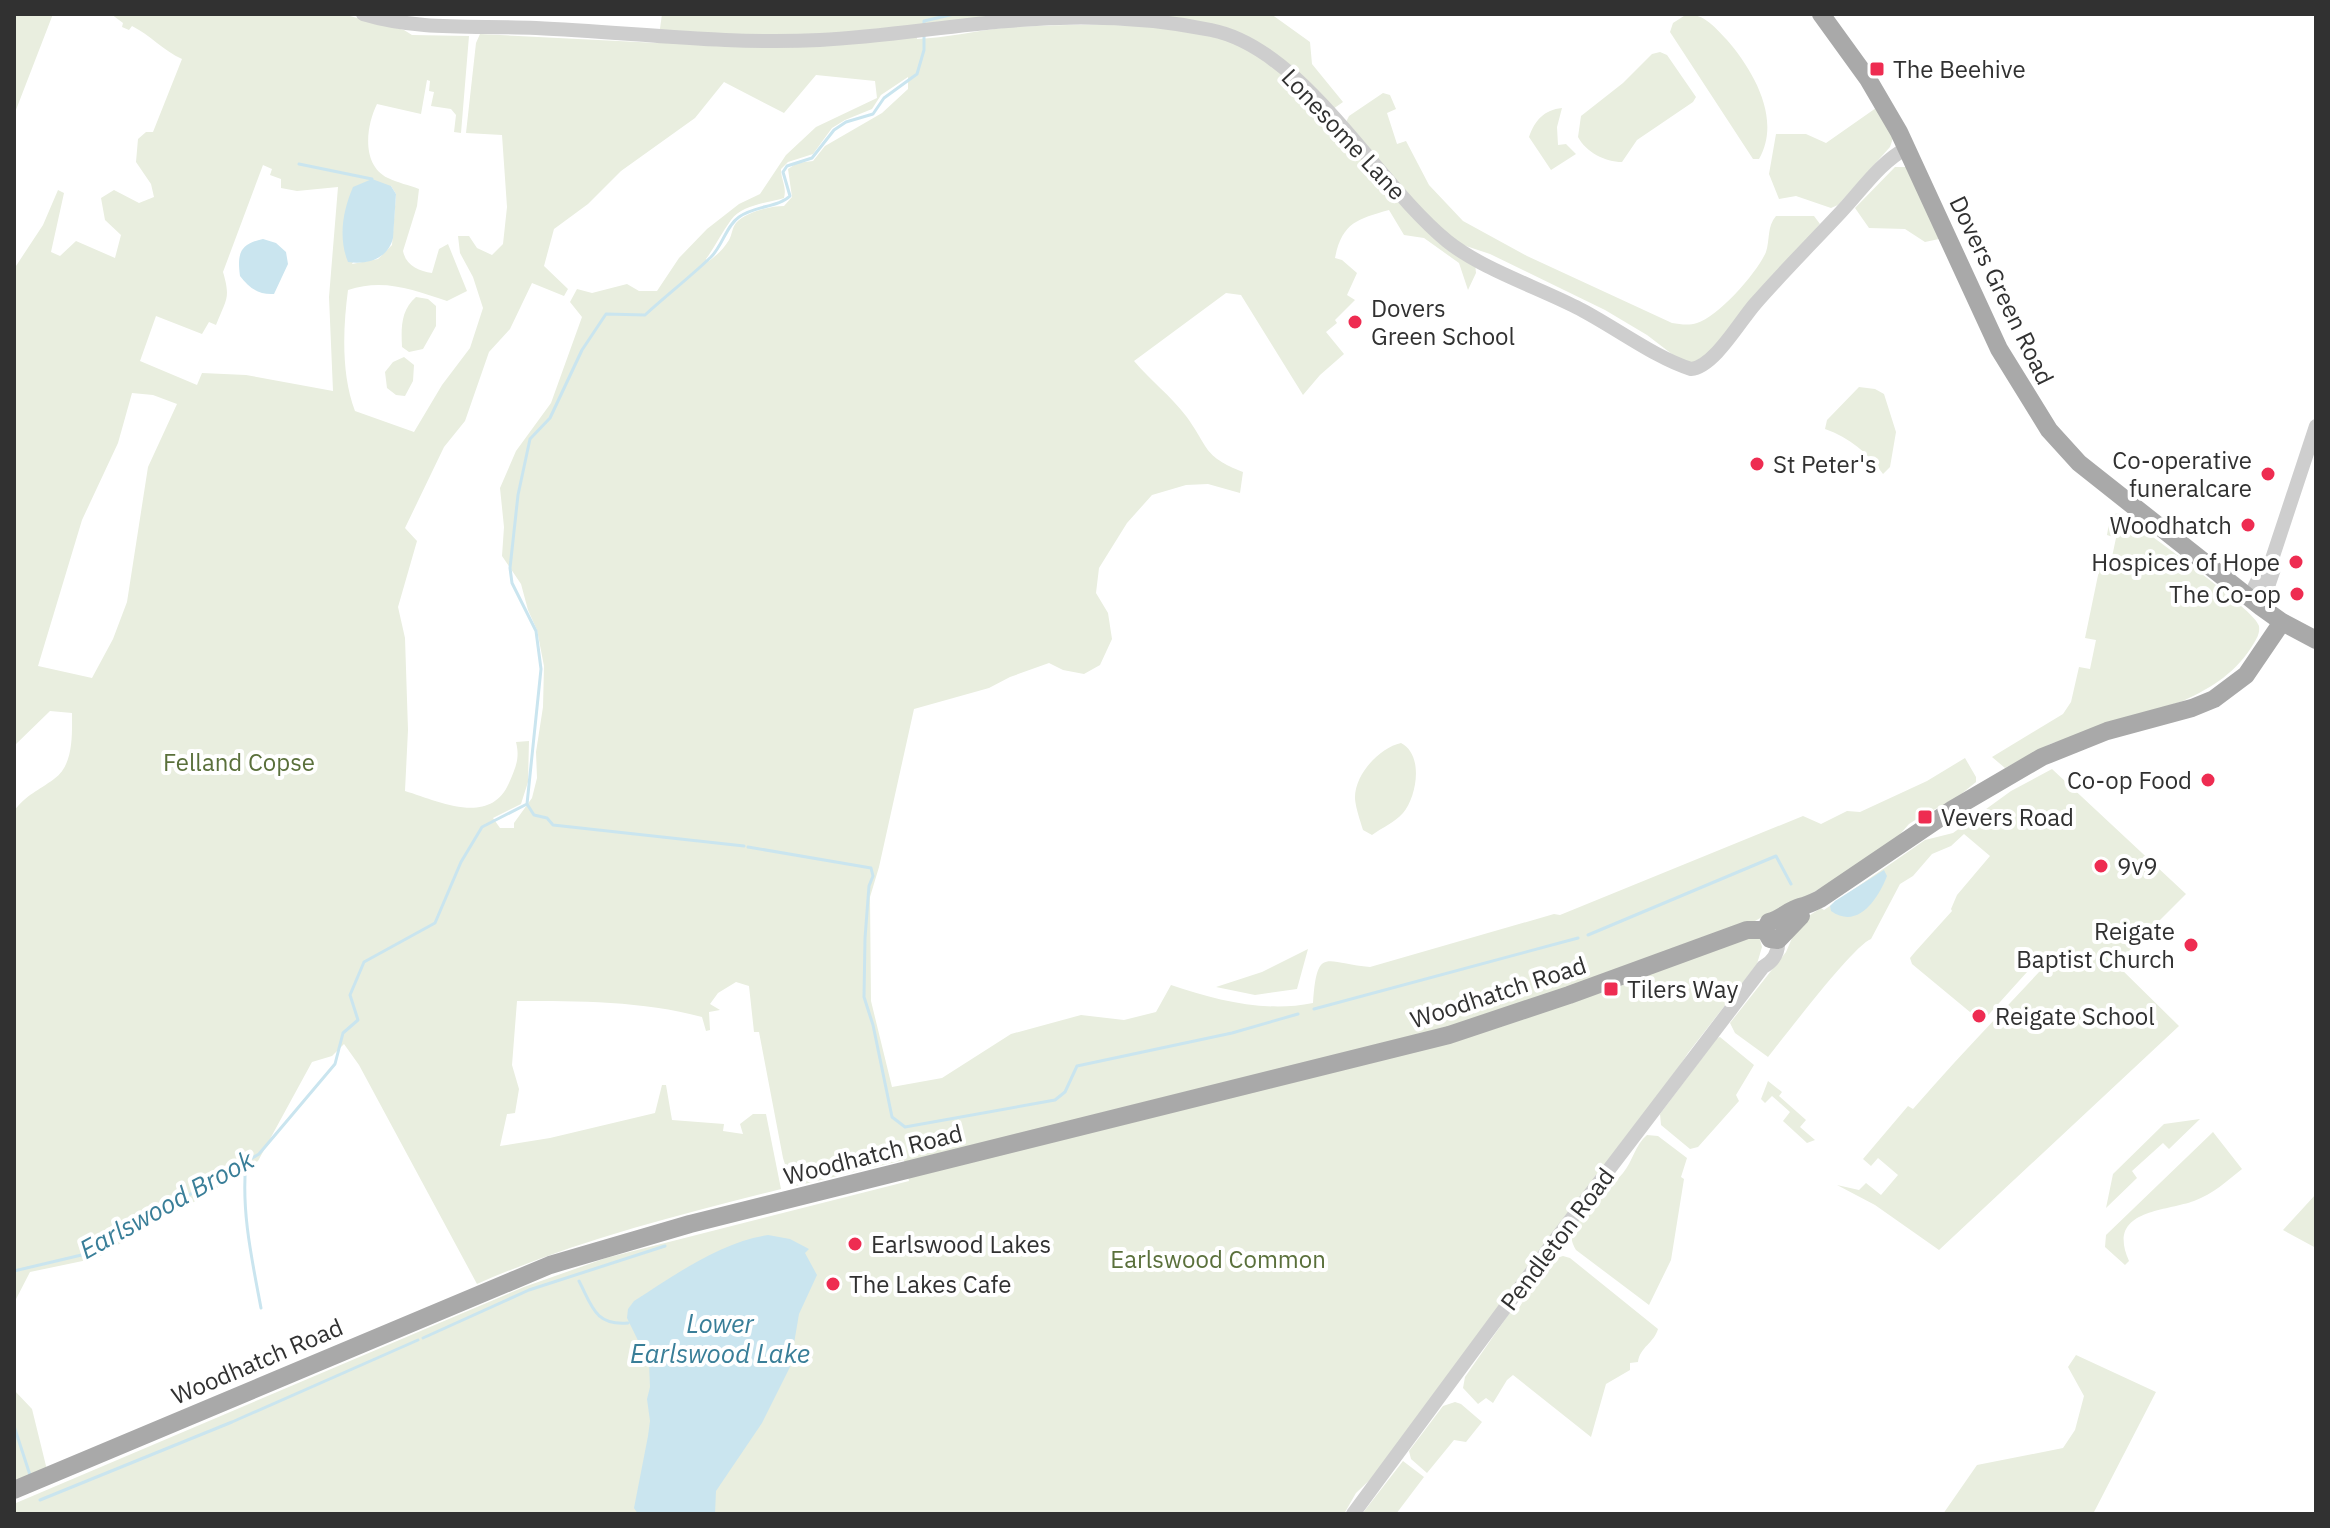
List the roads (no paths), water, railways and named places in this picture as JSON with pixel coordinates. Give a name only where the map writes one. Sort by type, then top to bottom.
[{"type":"main road","name":"Dovers Green Road","points":[[1821,14],[1868,79],[1907,148],[1999,349],[2049,430],[2079,463],[2255,602],[2282,622],[2316,640]]},
{"type":"main road","points":[[1775,931],[1805,914],[1808,906],[1953,809],[2042,757],[2107,731],[2214,699],[2246,675],[2282,622]]},
{"type":"main road","name":"Woodhatch Road","points":[[14,1490],[550,1265],[690,1224],[1449,1035],[1747,930],[1775,931]]},
{"type":"street","name":"Lonesome Lane","points":[[363,14],[409,24],[536,28],[747,42],[914,33],[1040,19],[1108,19],[1213,30],[1250,43],[1278,62],[1447,241],[1466,254],[1575,306],[1691,369],[1698,369],[1710,360],[1795,260],[1883,166],[1907,148]]},
{"type":"street","points":[[2255,602],[2274,569],[2272,559],[2316,426]]},
{"type":"street","name":"Pendleton Road","points":[[1353,1514],[1553,1243],[1776,954],[1775,931]]},
{"type":"water","points":[[372,179],[391,186],[396,194],[393,238],[382,256],[362,262],[348,262],[343,234],[347,205],[353,187]]},
{"type":"water","points":[[263,239],[276,243],[286,252],[288,264],[274,294],[255,290],[240,276],[242,251],[249,244]]},
{"type":"water","points":[[1884,870],[1887,876],[1883,885],[1866,909],[1850,917],[1831,911],[1830,906],[1835,901]]},
{"type":"water","name":"Lower Earlswood Lake","points":[[768,1235],[790,1239],[809,1249],[805,1253],[817,1275],[799,1314],[790,1367],[762,1423],[716,1491],[715,1514],[638,1514],[634,1508],[650,1421],[647,1399],[649,1363],[627,1318],[628,1309],[634,1301],[715,1252]]},
{"type":"waterway","name":"Earlswood Brook","points":[[924,27],[924,21],[954,14]]},
{"type":"waterway","name":"Earlswood Brook","points":[[527,804],[541,669],[536,631],[512,583],[510,568],[518,495],[530,439],[550,418],[582,350],[606,314],[645,315],[711,257],[739,217],[790,196],[783,172],[787,166],[812,158],[834,130],[846,122],[873,114],[884,98],[917,74],[924,50],[924,34]]},
{"type":"waterway","points":[[299,164],[372,179]]},
{"type":"waterway","points":[[527,804],[534,815],[547,818],[553,825],[744,846]]},
{"type":"waterway","name":"Earlswood Brook","points":[[14,1271],[90,1253],[259,1154],[335,1064],[343,1033],[358,1020],[350,995],[364,962],[435,923],[461,862],[482,827],[527,804]]},
{"type":"waterway","points":[[748,847],[871,868],[873,876],[869,886],[865,938],[864,997],[873,1025],[892,1117],[905,1127],[1055,1100],[1065,1092],[1077,1066],[1232,1033],[1298,1014]]},
{"type":"waterway","points":[[1588,935],[1776,856],[1791,884]]},
{"type":"waterway","points":[[1314,1009],[1578,938]]},
{"type":"waterway","points":[[246,1162],[246,1217],[261,1308]]},
{"type":"waterway","points":[[423,1338],[529,1290],[665,1246]]},
{"type":"waterway","points":[[579,1281],[601,1318],[628,1323]]},
{"type":"waterway","points":[[40,1500],[232,1422],[418,1340]]},
{"type":"waterway","points":[[14,1426],[30,1475]]},
{"type":"place","name":"The Beehive","points":[[1877,69]]},
{"type":"place","name":"Dovers Green School","points":[[1355,322]]},
{"type":"place","name":"St Peter's","points":[[1757,464]]},
{"type":"place","name":"Co-operative funeralcare","points":[[2268,474]]},
{"type":"place","name":"Woodhatch","points":[[2248,525]]},
{"type":"place","name":"Hospices of Hope","points":[[2296,562]]},
{"type":"place","name":"The Co-op","points":[[2297,594]]},
{"type":"place","name":"Co-op Food","points":[[2208,780]]},
{"type":"place","name":"Vevers Road","points":[[1925,817]]},
{"type":"place","name":"9v9","points":[[2101,866]]},
{"type":"place","name":"Reigate Baptist Church","points":[[2191,945]]},
{"type":"place","name":"Tilers Way","points":[[1611,989]]},
{"type":"place","name":"Reigate School","points":[[1979,1016]]},
{"type":"place","name":"Earlswood Lakes","points":[[855,1244]]},
{"type":"place","name":"The Lakes Cafe","points":[[833,1284]]},
{"type":"park label","name":"Felland Copse","points":[[239,762]]},
{"type":"park label","name":"Earlswood Common","points":[[1218,1259]]}]
